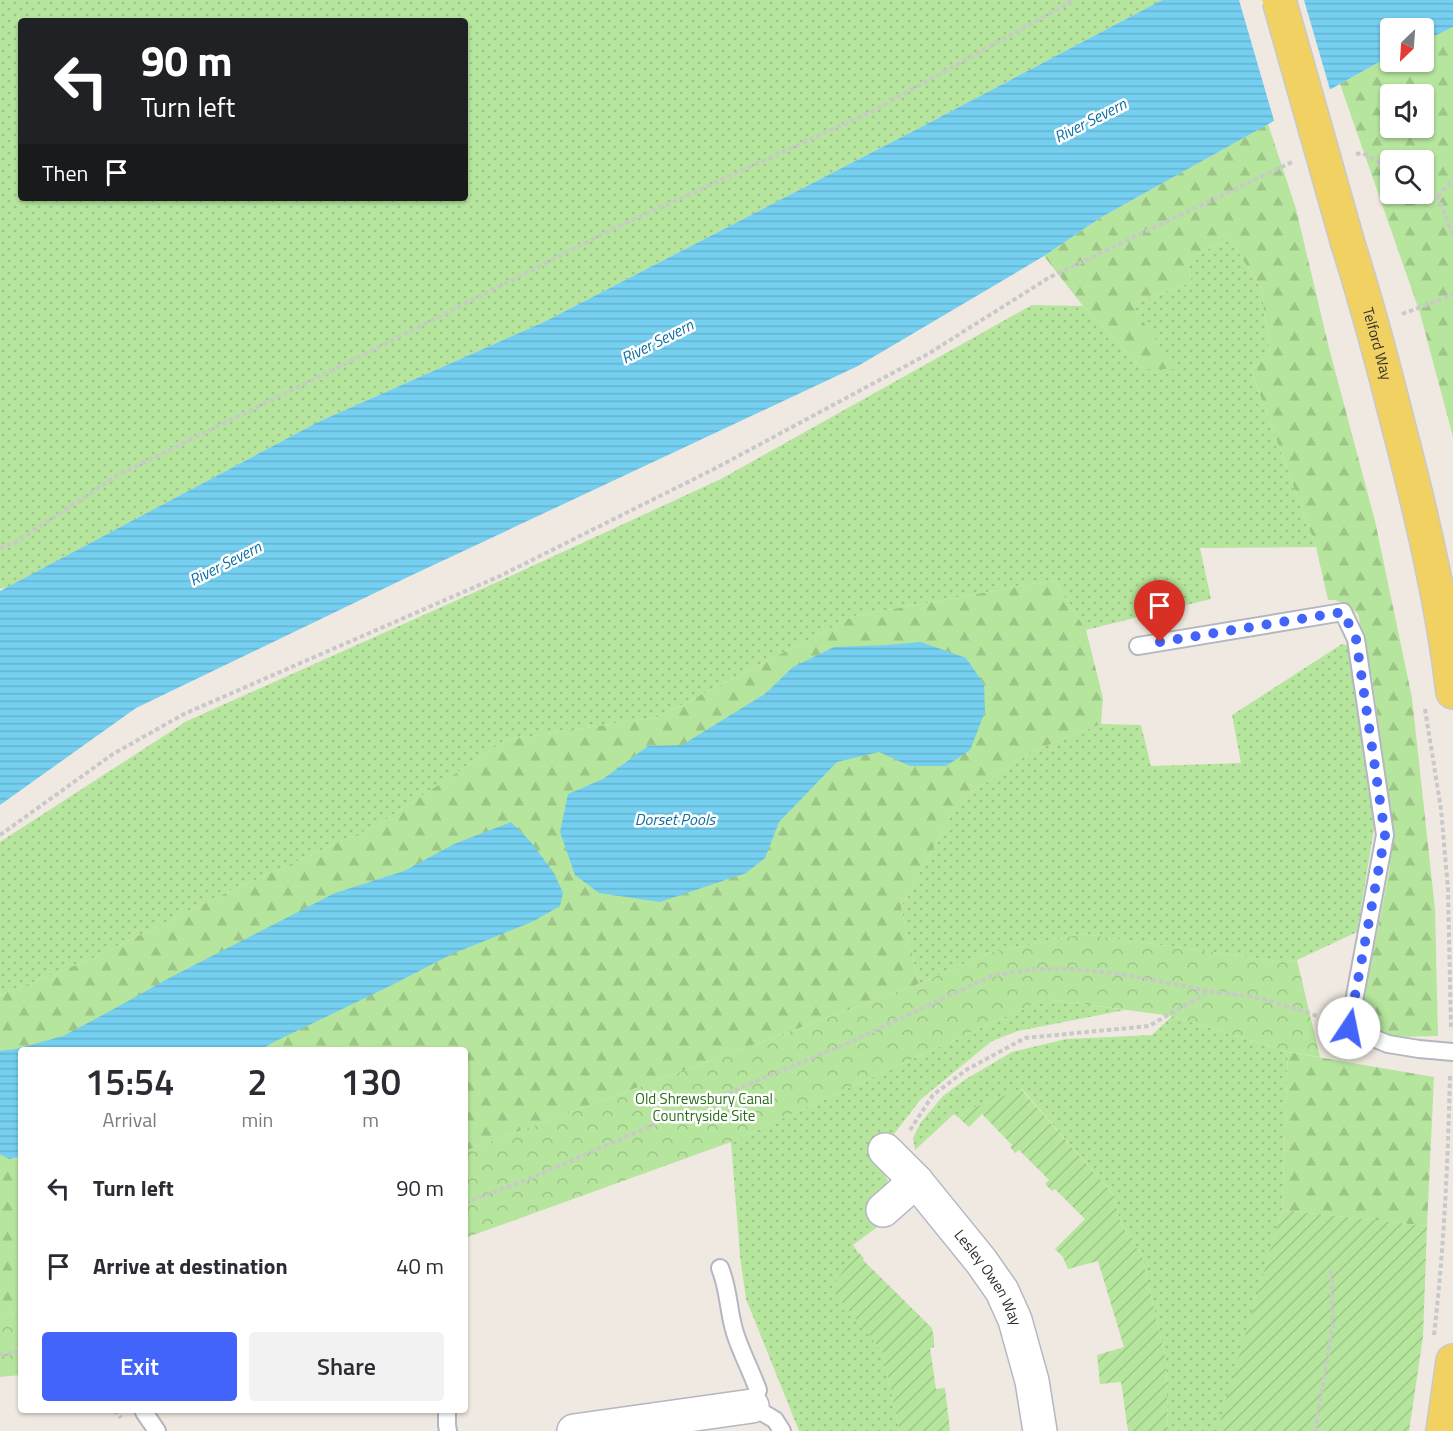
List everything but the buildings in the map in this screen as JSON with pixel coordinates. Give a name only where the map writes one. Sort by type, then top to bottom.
[{"type":"main road","name":"Telford Way","points":[[1279,0],[1363,290],[1414,486],[1430,557],[1453,692]]},
{"type":"main road","points":[[1443,1351],[1443,1431]]},
{"type":"street","name":"Lesley Owen Way","points":[[897,1141],[916,1181],[1002,1290],[1015,1320],[1032,1381],[1040,1431]]},
{"type":"street","points":[[883,1210],[916,1181]]},
{"type":"street","points":[[574,1431],[752,1406]]},
{"type":"lane","points":[[1138,646],[1343,612],[1356,639],[1385,835],[1349,1028],[1388,1044],[1451,1052]]},
{"type":"lane","points":[[720,1268],[726,1284],[735,1333],[758,1390],[752,1406],[775,1420],[782,1431]]},
{"type":"lane","points":[[145,1413],[157,1431]]},
{"type":"lane","points":[[447,1413],[448,1431]]},
{"type":"path","points":[[0,548],[16,542],[118,475],[615,228],[871,112],[1074,0]]},
{"type":"path","points":[[1351,154],[1363,153],[1380,163]]},
{"type":"path","points":[[0,835],[113,754],[184,714],[500,576],[704,475],[928,354],[1050,277],[1292,162]]},
{"type":"path","points":[[1438,197],[1453,178]]},
{"type":"path","points":[[1434,194],[1438,197],[1453,236]]},
{"type":"path","points":[[1398,315],[1453,295]]},
{"type":"path","points":[[1425,708],[1441,809],[1448,889],[1451,1114],[1440,1288],[1443,1351]]},
{"type":"path","points":[[468,1202],[528,1179],[848,1043],[991,976],[1034,969],[1071,969],[1122,974],[1209,991],[1260,998],[1349,1028]]},
{"type":"path","points":[[897,1141],[933,1095],[966,1070],[1025,1038],[1149,1026],[1209,991]]},
{"type":"path","points":[[1315,1431],[1333,1325],[1331,1269]]},
{"type":"path","points":[[0,1355],[18,1352]]},
{"type":"green space","points":[[0,0],[1162,0],[546,321],[318,422],[8,587],[0,589]]},
{"type":"green space","points":[[1453,27],[1453,437],[1420,313],[1382,204],[1434,204],[1434,150],[1380,150],[1380,198],[1340,84],[1380,62],[1380,72],[1434,72],[1434,36]]},
{"type":"green space","points":[[1268,124],[1296,209],[1329,348],[1375,521],[1412,698],[1435,909],[1438,1036],[1392,1037],[1369,1023],[1362,1003],[1390,866],[1390,804],[1372,678],[1358,614],[1347,605],[1328,600],[1316,547],[1251,370],[1270,354],[1261,288],[1230,239],[1186,259],[1192,282],[1131,304],[1176,369],[1143,369],[1083,306],[1044,256],[1100,218]]},
{"type":"green space","points":[[1230,239],[1261,288],[1270,354],[1251,370],[1316,547],[1200,548],[1211,599],[1086,630],[1054,580],[854,616],[658,717],[506,740],[378,825],[228,892],[89,960],[0,995],[0,842],[187,721],[721,479],[1032,305],[1083,306],[1143,369],[1175,369],[1131,304],[1192,282],[1186,259]]},
{"type":"green space","points":[[1054,580],[1086,630],[1103,698],[1101,724],[1031,752],[959,801],[901,907],[919,984],[468,1150],[468,1047],[18,1047],[18,1311],[0,1316],[0,995],[89,960],[228,892],[378,825],[506,740],[658,717],[854,616]]},
{"type":"green space","points":[[1342,644],[1350,646],[1375,823],[1357,932],[1297,960],[1283,962],[1083,934],[988,953],[919,984],[901,907],[959,801],[1031,752],[1101,724],[1141,725],[1151,766],[1241,763],[1232,715]]},
{"type":"green space","name":"Old Shrewsbury Canal Countryside Site","points":[[1083,934],[1283,962],[1297,960],[1320,1057],[1288,1052],[1172,1016],[1044,999],[731,1142],[468,1237],[468,1150],[919,984],[988,953]]},
{"type":"green space","points":[[1044,999],[1125,1010],[1018,1031],[992,1041],[920,1100],[875,1159],[888,1181],[884,1194],[884,1222],[853,1245],[857,1251],[832,1289],[882,1351],[900,1431],[799,1431],[746,1299],[740,1256],[731,1142]]},
{"type":"green space","points":[[1172,1016],[1288,1052],[1282,1210],[1218,1431],[1168,1431],[1166,1361],[1142,1256],[1121,1224],[1112,1193],[1022,1089],[966,1111],[959,1118],[954,1114],[915,1150],[913,1138],[921,1122],[943,1096],[966,1079],[1012,1052],[1066,1039],[1152,1035]]},
{"type":"green space","points":[[1288,1052],[1434,1077],[1427,1226],[1282,1210]]},
{"type":"green space","points":[[1021,1089],[1112,1193],[1121,1224],[1142,1256],[1166,1361],[1168,1431],[1128,1431],[1121,1382],[1100,1384],[1097,1355],[1124,1347],[1098,1261],[1068,1269],[1063,1257],[1055,1249],[1085,1219],[1055,1189],[1052,1191],[1045,1184],[1049,1180],[1019,1150],[1015,1153],[1010,1147],[1012,1145],[982,1114],[969,1127],[959,1118],[966,1111]]},
{"type":"green space","points":[[1282,1210],[1427,1226],[1423,1337],[1409,1431],[1217,1431]]},
{"type":"green space","points":[[857,1251],[864,1258],[863,1260],[932,1328],[934,1347],[930,1348],[936,1389],[945,1388],[950,1431],[900,1431],[882,1351],[831,1289]]},
{"type":"green space","points":[[18,1311],[18,1375],[0,1377],[0,1316]]},
{"type":"water","name":"River Severn","points":[[1162,0],[1453,0],[1453,27],[1434,36],[1434,18],[1380,18],[1380,62],[1100,218],[1044,256],[858,366],[410,576],[136,708],[0,805],[0,591],[318,422],[546,321]]},
{"type":"water","name":"Dorset Pools","points":[[921,642],[966,658],[984,684],[985,712],[970,750],[946,766],[910,766],[879,752],[837,762],[779,822],[765,858],[746,873],[660,902],[599,893],[575,875],[560,832],[568,794],[603,779],[648,746],[682,745],[765,694],[793,667],[834,647]]},
{"type":"water","points":[[511,822],[530,841],[554,873],[563,893],[560,906],[534,921],[452,954],[265,1047],[23,1047],[63,1036],[173,976],[335,893],[404,871],[454,844]]},
{"type":"water","points":[[18,1048],[18,1157],[9,1159],[0,1154],[0,1051]]},
{"type":"pier","points":[[1239,0],[1304,0],[1331,93],[1275,124]]},
{"type":"route","points":[[1160,642],[1343,612],[1356,639],[1385,835],[1349,1028]]}]
